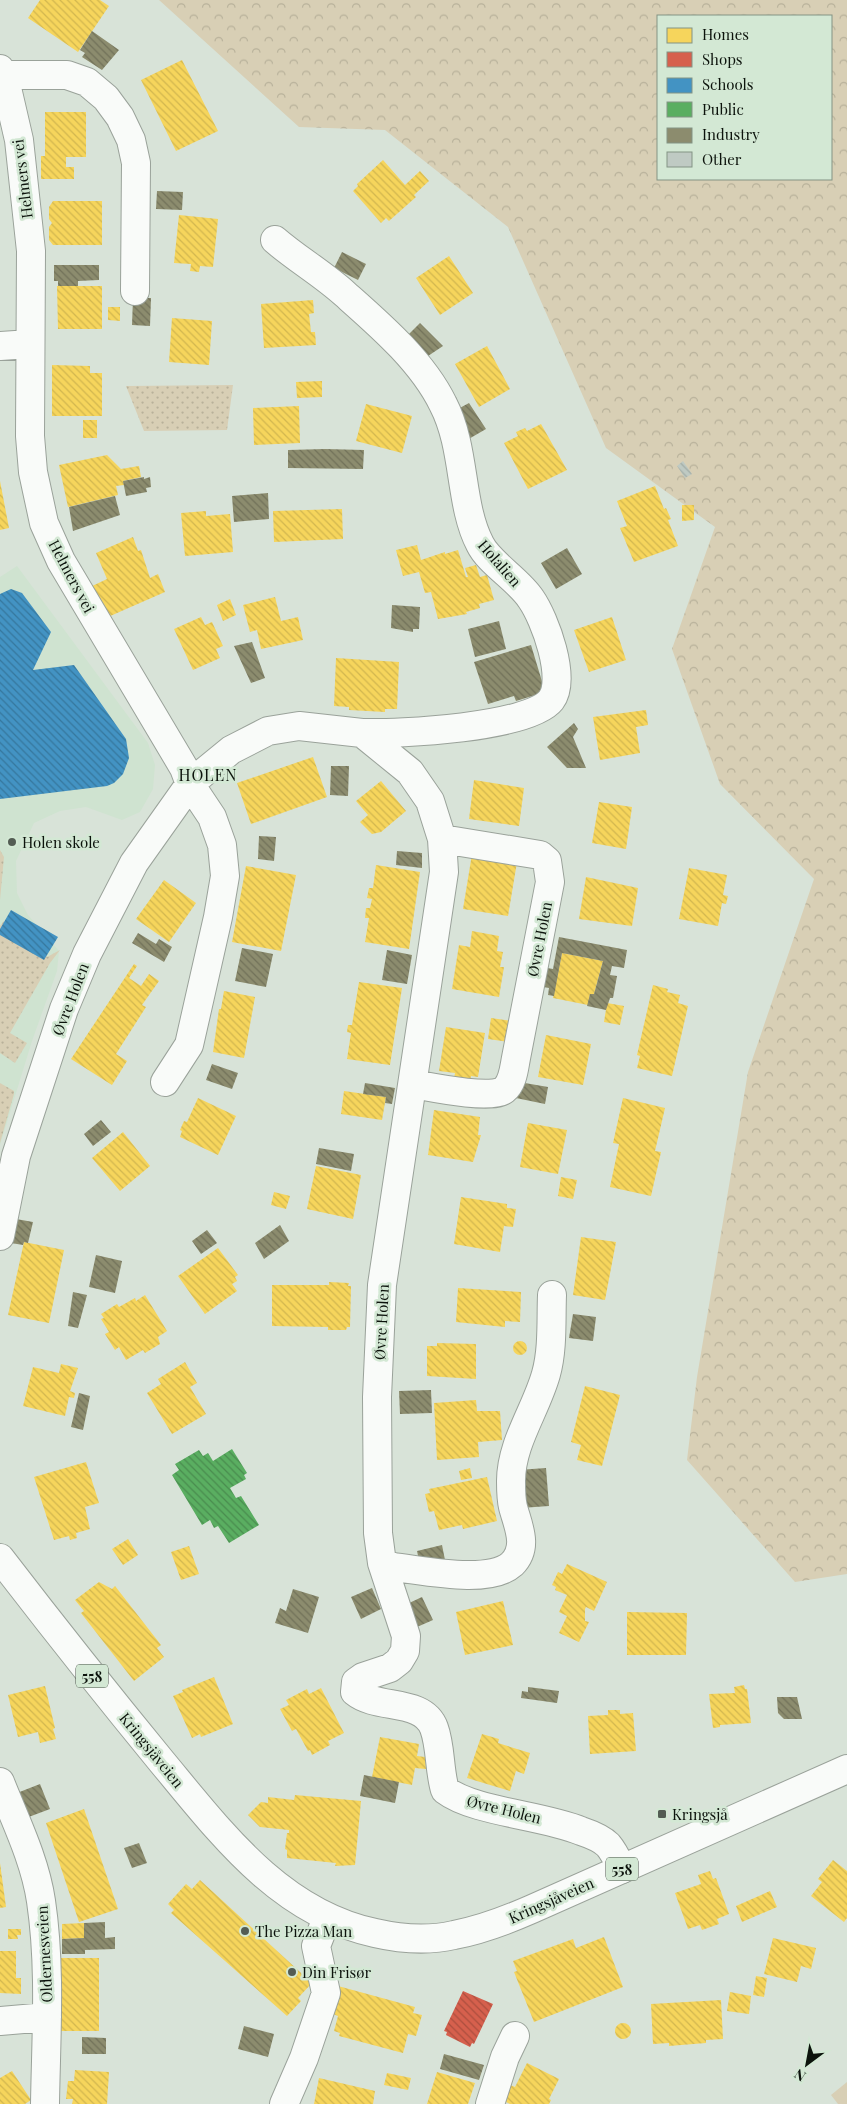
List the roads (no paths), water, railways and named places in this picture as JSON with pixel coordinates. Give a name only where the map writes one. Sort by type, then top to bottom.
[{"type":"street","name":"Helmers vei","points":[[134,291],[136,163],[131,140],[120,117],[106,98],[87,82],[67,75],[2,72],[19,140],[31,251],[30,436],[33,472],[44,523],[61,561],[184,768],[190,784]]},
{"type":"street","name":"Holalien","points":[[276,240],[344,293],[403,349],[426,377],[444,404],[454,430],[472,522],[480,545],[531,599],[549,638],[557,684],[551,700],[537,712],[491,723],[434,729],[362,733]]},
{"type":"street","points":[[0,346],[30,344]]},
{"type":"street","name":"Øvre Holen","points":[[0,1236],[16,1156],[64,1009],[87,954],[134,863],[190,784],[231,750],[268,731],[299,726],[362,733],[410,772],[430,800],[442,839],[444,872],[382,1285],[377,1397],[378,1533],[382,1563],[403,1622],[406,1636],[405,1650],[398,1661],[390,1668],[363,1677],[356,1682],[355,1692],[364,1699],[424,1713],[433,1725],[436,1735],[444,1790],[453,1796],[505,1811],[561,1822],[594,1836],[612,1850],[622,1869]]},
{"type":"street","points":[[410,772],[418,751],[434,729]]},
{"type":"street","points":[[165,1082],[189,1045],[218,917],[225,876],[222,845],[212,817],[190,784]]},
{"type":"street","name":"Øvre Holen","points":[[413,1084],[484,1094],[496,1094],[505,1089],[512,1078],[550,882],[547,861],[540,855],[442,839]]},
{"type":"street","points":[[382,1563],[420,1570],[477,1575],[497,1573],[512,1563],[522,1546],[520,1527],[513,1506],[512,1459],[547,1373],[552,1294]]},
{"type":"street","name":"Kringsjåveien","points":[[0,1558],[91,1675],[232,1845],[282,1891],[327,1918],[366,1931],[410,1939],[453,1936],[506,1920],[847,1770]]},
{"type":"street","name":"Oldernesveien","points":[[0,1782],[29,1857],[41,1900],[45,1939],[47,2017],[45,2104]]},
{"type":"street","points":[[284,2104],[304,2058],[326,1993],[316,1946],[327,1918]]},
{"type":"street","points":[[0,2021],[47,2017]]},
{"type":"street","points":[[490,2104],[505,2057],[516,2036]]},
{"type":"place","name":"Holen skole","points":[[12,842]]},
{"type":"place","name":"Kringsjå","points":[[662,1814]]},
{"type":"place","name":"The Pizza Man","points":[[245,1931]]},
{"type":"place","name":"Din Frisør","points":[[292,1972]]},
{"type":"district","name":"HOLEN","points":[[208,774]]}]
